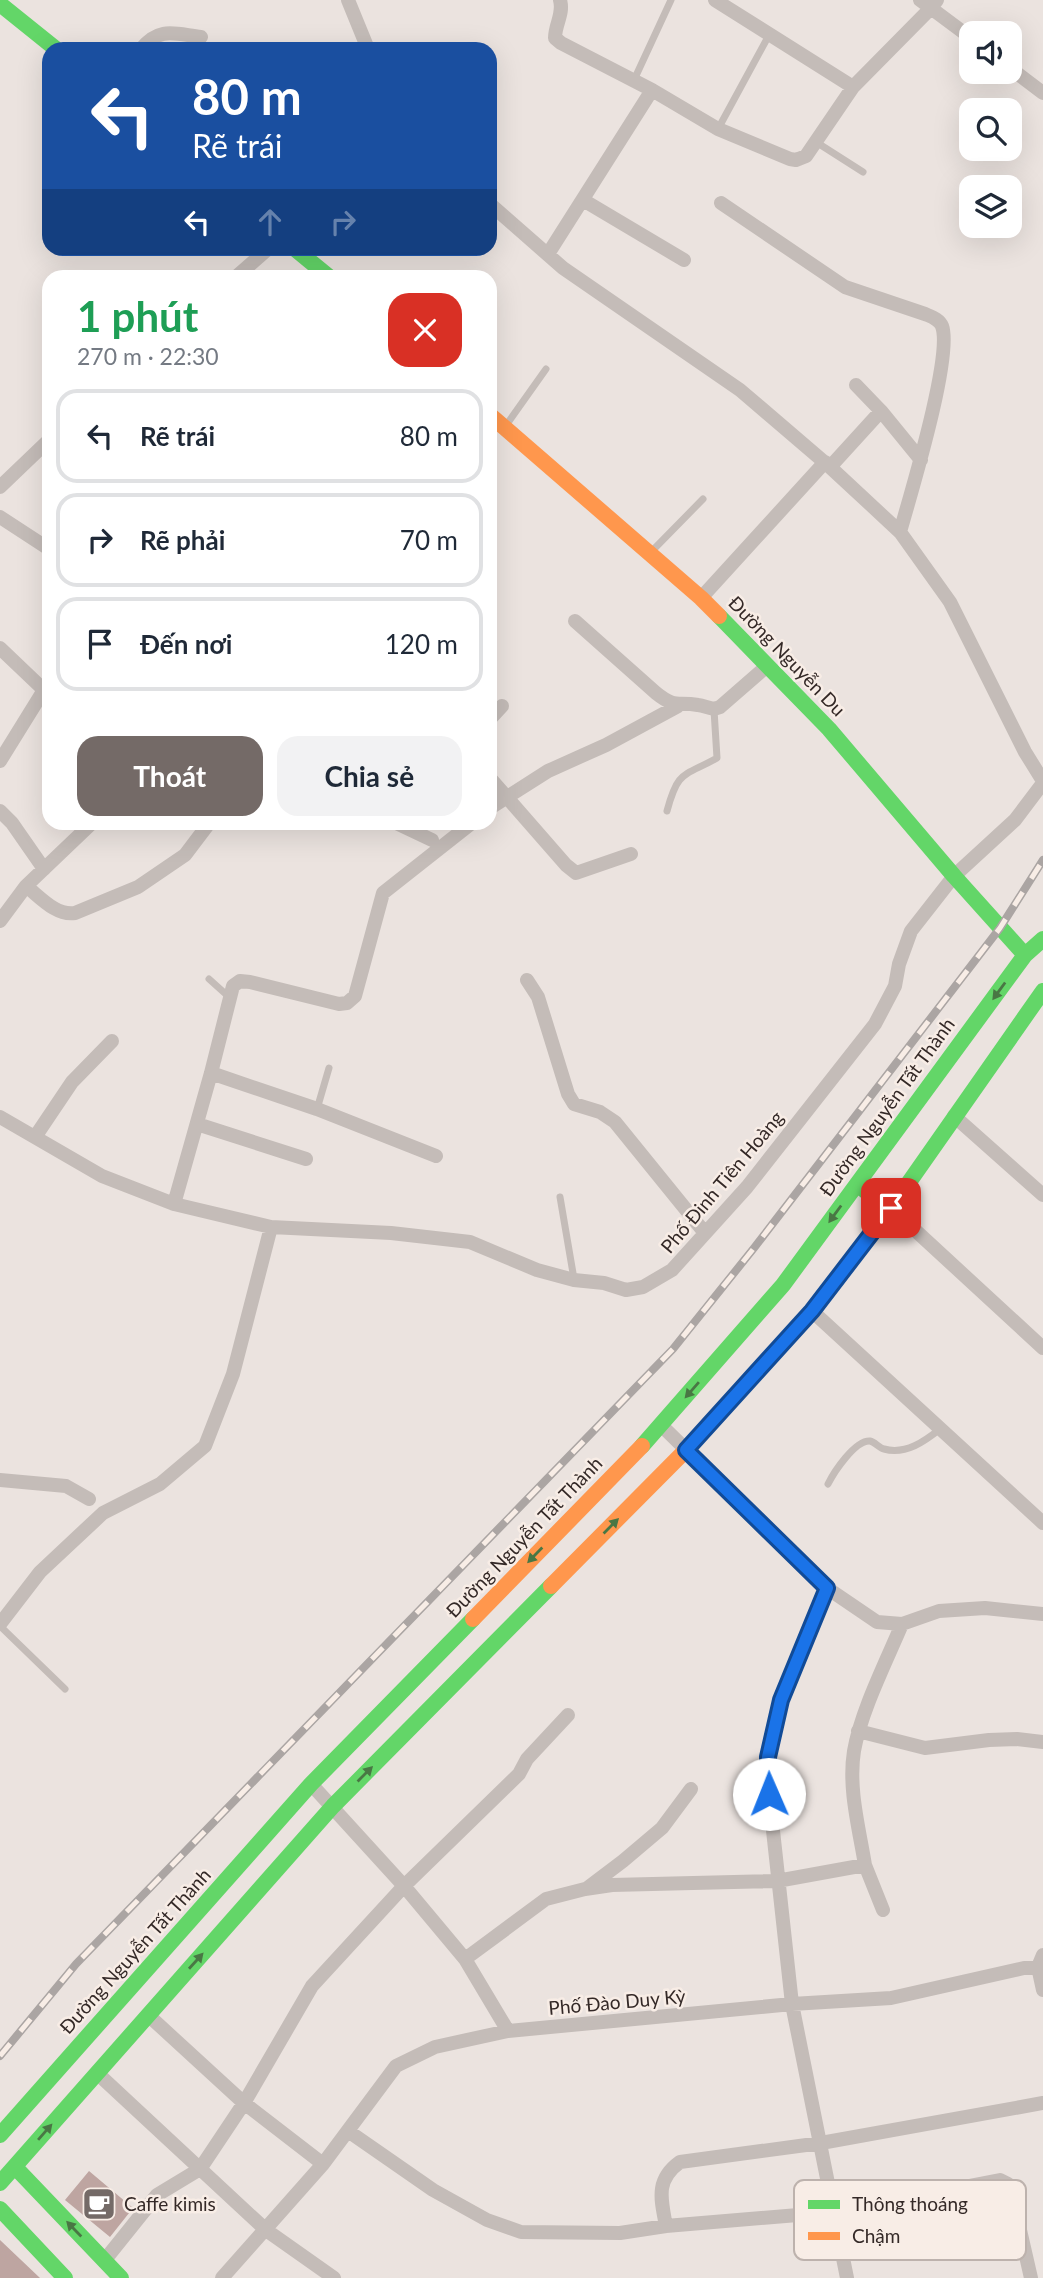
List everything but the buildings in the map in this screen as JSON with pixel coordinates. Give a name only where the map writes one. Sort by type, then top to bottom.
[{"type":"main road","points":[[0,4],[47,42]]},
{"type":"main road","points":[[303,256],[320,270]]},
{"type":"main road","name":"Đường Nguyễn Du","points":[[497,421],[701,598],[829,729],[1025,955]]},
{"type":"main road","name":"Đường Nguyễn Tất Thành","points":[[0,2135],[311,1784],[662,1426],[783,1285],[1025,955],[1043,939]]},
{"type":"main road","points":[[0,2183],[333,1806],[686,1450],[812,1311],[890,1209],[1043,991]]},
{"type":"main road","points":[[857,1184],[890,1209]]},
{"type":"main road","points":[[225,1881],[248,1902]]},
{"type":"main road","points":[[15,2166],[121,2278]]},
{"type":"main road","points":[[0,2209],[65,2278]]},
{"type":"street","points":[[348,0],[365,42]]},
{"type":"street","points":[[560,0],[562,15],[555,28],[555,38],[718,129],[796,160],[806,156],[853,87],[929,3],[959,28]]},
{"type":"street","points":[[715,0],[853,87]]},
{"type":"street","points":[[147,42],[158,34],[201,37]]},
{"type":"street","points":[[1022,77],[1043,93]]},
{"type":"street","points":[[548,254],[652,90]]},
{"type":"street","points":[[583,200],[684,260]]},
{"type":"street","points":[[720,203],[845,287],[937,320],[944,337],[944,352],[921,460],[900,532]]},
{"type":"street","points":[[497,210],[563,268],[740,390],[828,465],[900,532],[950,602],[1024,752],[1043,782]]},
{"type":"street","points":[[244,270],[260,256]]},
{"type":"street","points":[[856,385],[921,460]]},
{"type":"street","points":[[701,598],[881,411]]},
{"type":"street","points":[[0,487],[42,447]]},
{"type":"street","points":[[0,517],[42,544]]},
{"type":"street","points":[[575,621],[656,693],[667,702],[678,706]]},
{"type":"street","points":[[0,648],[42,688]]},
{"type":"street","points":[[497,803],[548,771],[606,745],[678,706],[697,704],[714,710],[720,707],[767,666]]},
{"type":"street","points":[[0,761],[42,693]]},
{"type":"street","points":[[497,711],[502,706]]},
{"type":"street","name":"Phố Đinh Tiên Hoàng","points":[[0,1117],[102,1176],[174,1205],[271,1227],[391,1233],[470,1242],[537,1270],[574,1280],[604,1283],[625,1290],[642,1287],[672,1270],[747,1187],[875,1024],[895,986],[899,964],[911,931],[954,876],[1015,820],[1043,782]]},
{"type":"street","points":[[497,786],[549,847],[576,873],[631,854]]},
{"type":"street","points":[[0,811],[12,823],[44,869]]},
{"type":"street","points":[[0,921],[26,886],[85,830]]},
{"type":"street","points":[[26,886],[59,912],[67,915],[138,887],[185,855],[204,830]]},
{"type":"street","points":[[411,830],[432,840]]},
{"type":"street","points":[[174,1205],[233,986],[240,981],[338,1004],[347,1003],[355,996],[362,977],[383,893],[462,830]]},
{"type":"street","points":[[527,980],[538,997],[568,1094],[574,1104],[600,1112],[615,1122],[705,1233]]},
{"type":"street","points":[[35,1137],[72,1082],[112,1041]]},
{"type":"street","points":[[211,1073],[317,1109],[436,1156]]},
{"type":"street","points":[[954,1116],[1043,1195]]},
{"type":"street","points":[[197,1124],[306,1159]]},
{"type":"street","points":[[890,1209],[1043,1348]]},
{"type":"street","points":[[0,1625],[40,1572],[103,1513],[160,1484],[205,1446],[233,1374],[271,1227]]},
{"type":"street","points":[[812,1311],[1043,1523]]},
{"type":"street","points":[[662,1426],[827,1588],[877,1622],[902,1624],[939,1611],[985,1608],[1043,1614]]},
{"type":"street","points":[[0,1480],[66,1486],[89,1499]]},
{"type":"street","points":[[827,1588],[781,1700],[768,1757],[769,1794],[792,2004],[828,2180]]},
{"type":"street","points":[[883,1910],[865,1865],[852,1786],[853,1753],[859,1731],[902,1624]]},
{"type":"street","points":[[104,2261],[157,2195],[200,2169],[244,2103],[312,1986],[404,1886],[519,1774],[527,1759],[568,1716]]},
{"type":"street","points":[[859,1731],[925,1748],[998,1740],[1043,1742]]},
{"type":"street","points":[[311,1784],[404,1886],[465,1959],[508,2031]]},
{"type":"street","points":[[585,1889],[662,1828],[691,1789]]},
{"type":"street","points":[[465,1959],[546,1899],[585,1889],[612,1885],[778,1881],[865,1865]]},
{"type":"street","points":[[1041,1964],[1043,1990]]},
{"type":"street","name":"Phố Đào Duy Kỳ","points":[[222,2278],[323,2164],[396,2066],[435,2046],[508,2031],[792,2004],[891,1998],[1041,1964]]},
{"type":"street","points":[[148,2015],[244,2103],[323,2164]]},
{"type":"street","points":[[97,2073],[266,2230],[334,2278]]},
{"type":"street","points":[[666,2226],[661,2199],[663,2180],[669,2170],[680,2162],[821,2143],[1043,2104]]},
{"type":"street","points":[[348,2131],[433,2190],[487,2220],[521,2232],[620,2234],[666,2226],[794,2215]]},
{"type":"street","points":[[1026,2256],[1031,2278]]},
{"type":"street","points":[[843,2260],[847,2278]]},
{"type":"lane","points":[[633,80],[671,0]]},
{"type":"lane","points":[[718,129],[769,34]]},
{"type":"lane","points":[[816,142],[863,172]]},
{"type":"lane","points":[[504,427],[546,369]]},
{"type":"lane","points":[[649,554],[703,499]]},
{"type":"lane","points":[[667,811],[673,787],[682,776],[717,758],[714,710]]},
{"type":"lane","points":[[209,979],[230,997]]},
{"type":"lane","points":[[317,1109],[329,1068]]},
{"type":"lane","points":[[561,1197],[574,1280]]},
{"type":"lane","points":[[828,1484],[851,1452],[866,1441],[871,1441],[883,1449],[909,1448],[921,1444],[940,1429]]},
{"type":"lane","points":[[0,1625],[65,1689]]},
{"type":"railway","points":[[0,2056],[76,1964],[673,1349],[1000,928],[1043,860]]},
{"type":"traffic: fast","points":[[0,4],[47,42]]},
{"type":"traffic: fast","points":[[304,256],[321,270]]},
{"type":"traffic: fast","points":[[719,616],[829,729],[1025,955]]},
{"type":"traffic: fast","points":[[642,1446],[783,1285],[1025,955],[1043,939]]},
{"type":"traffic: fast","points":[[828,1290],[891,1208],[1043,991]]},
{"type":"traffic: fast","points":[[857,1184],[889,1211]]},
{"type":"traffic: fast","points":[[0,2183],[333,1806],[551,1586]]},
{"type":"traffic: fast","points":[[0,2135],[311,1784],[473,1619]]},
{"type":"traffic: fast","points":[[15,2167],[121,2278]]},
{"type":"traffic: fast","points":[[0,2209],[65,2278]]},
{"type":"traffic: slow","points":[[497,421],[719,616]]},
{"type":"traffic: slow","points":[[551,1586],[686,1450],[828,1290]]},
{"type":"traffic: slow","points":[[473,1619],[642,1446]]},
{"type":"place","name":"Caffe kimis","points":[[99,2204]]},
{"type":"route","points":[[769,1794],[768,1757],[781,1700],[827,1588],[686,1450],[812,1311],[891,1208]]}]
